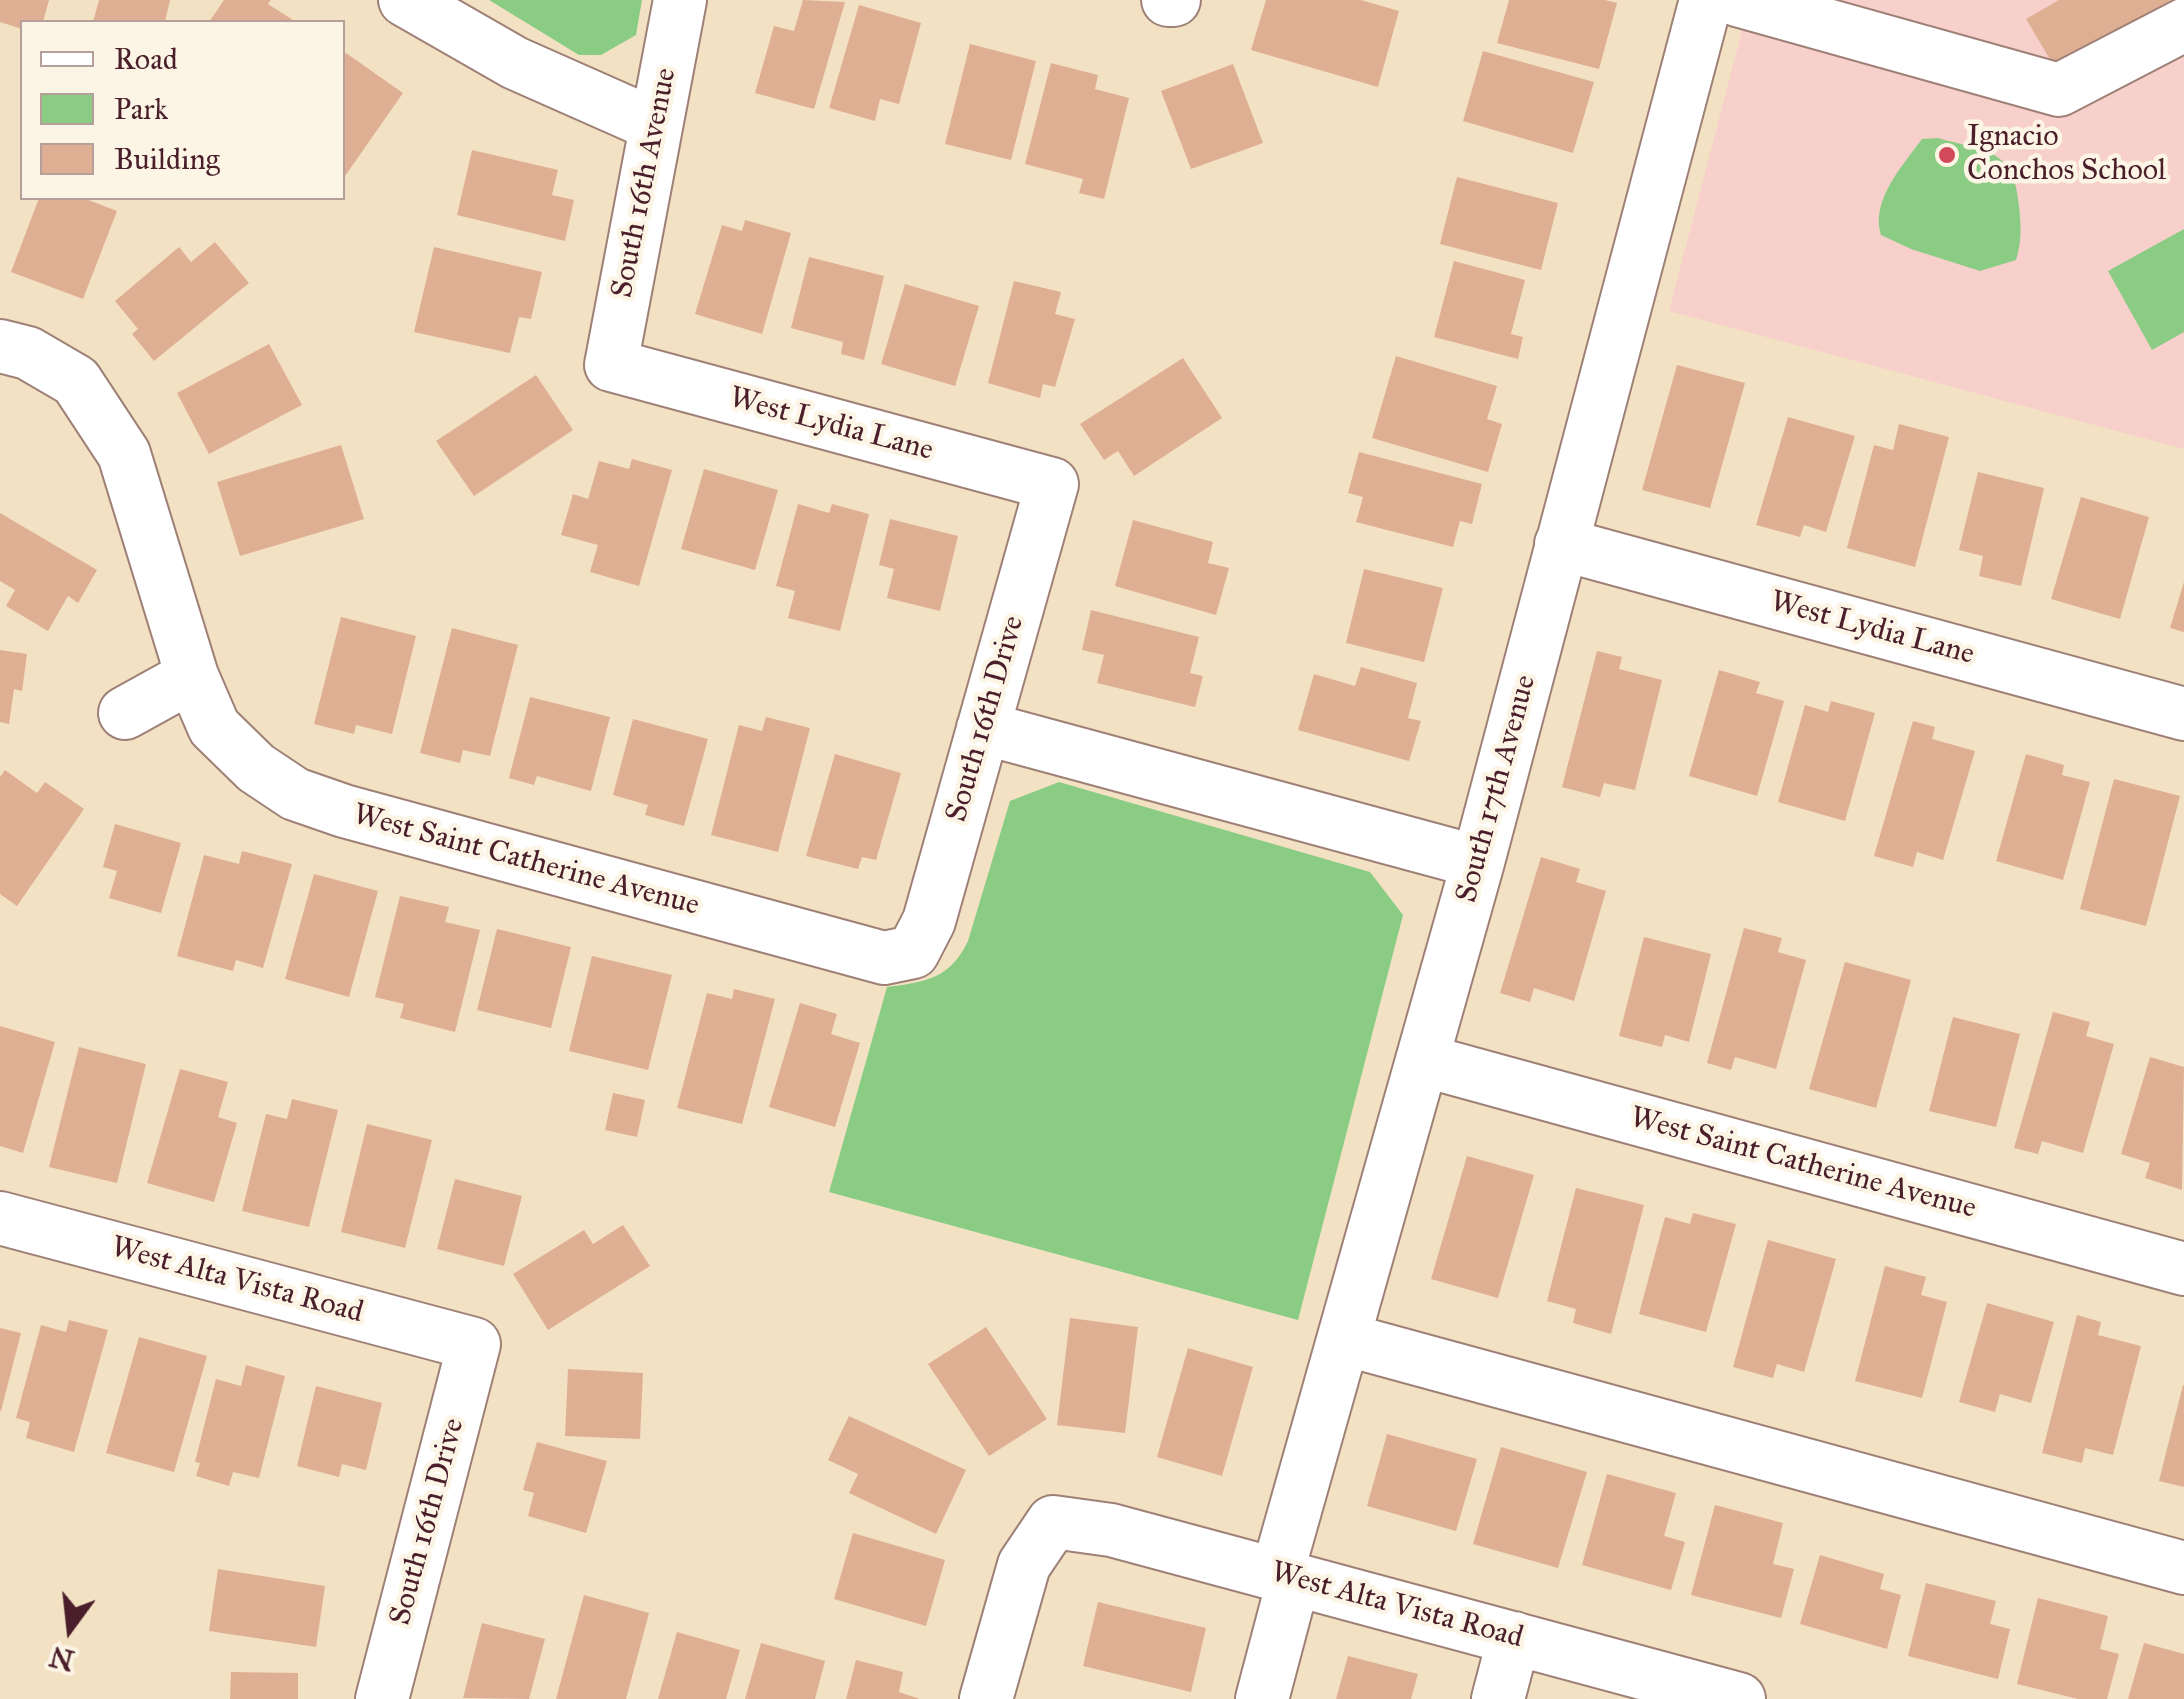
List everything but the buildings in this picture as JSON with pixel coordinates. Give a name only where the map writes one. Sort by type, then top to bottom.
[{"type":"street","points":[[404,0],[515,64],[656,124]]},
{"type":"street","name":"South 16th Avenue","points":[[610,366],[680,0]]},
{"type":"street","name":"South 17th Avenue","points":[[1262,1699],[1286,1576],[1344,1338],[1478,862],[1706,0]]},
{"type":"street","points":[[1737,0],[2059,90],[2184,25]]},
{"type":"street","name":"West Saint Catherine Avenue","points":[[0,346],[28,353],[76,381],[124,454],[192,676],[214,726],[256,768],[295,794],[344,812],[884,958],[912,952]]},
{"type":"street","name":"West Lydia Lane","points":[[610,366],[1052,484]]},
{"type":"street","name":"South 16th Drive","points":[[912,952],[930,921],[1052,484]]},
{"type":"street","name":"West Lydia Lane","points":[[1561,544],[2184,714]]},
{"type":"street","points":[[125,713],[192,676]]},
{"type":"street","points":[[983,728],[1478,862]]},
{"type":"street","name":"West Saint Catherine Avenue","points":[[1422,1060],[2184,1269]]},
{"type":"street","name":"West Alta Vista Road","points":[[0,1218],[474,1344]]},
{"type":"street","points":[[1344,1338],[2184,1568]]},
{"type":"street","name":"South 16th Drive","points":[[382,1699],[474,1344]]},
{"type":"street","name":"West Alta Vista Road","points":[[986,1699],[1024,1565],[1054,1522],[1112,1530],[1739,1699]]},
{"type":"street","points":[[1498,1699],[1514,1638]]},
{"type":"shaded area","name":"Ignacio Conchos School","points":[[1750,0],[2184,0],[2184,449],[1669,311]]},
{"type":"green space","points":[[489,0],[642,0],[636,35],[601,55],[579,55]]},
{"type":"green space","points":[[1938,138],[1984,150],[2004,163],[2011,173],[2020,220],[2016,260],[1980,271],[1881,235],[1880,209],[1890,184],[1922,139]]},
{"type":"green space","points":[[2184,229],[2184,332],[2152,350],[2108,271]]},
{"type":"green space","points":[[1059,782],[1370,872],[1403,915],[1298,1320],[829,1192],[887,987],[925,980],[953,964],[968,941],[1010,801]]},
{"type":"place","name":"Ignacio Conchos School","points":[[1947,155]]}]
